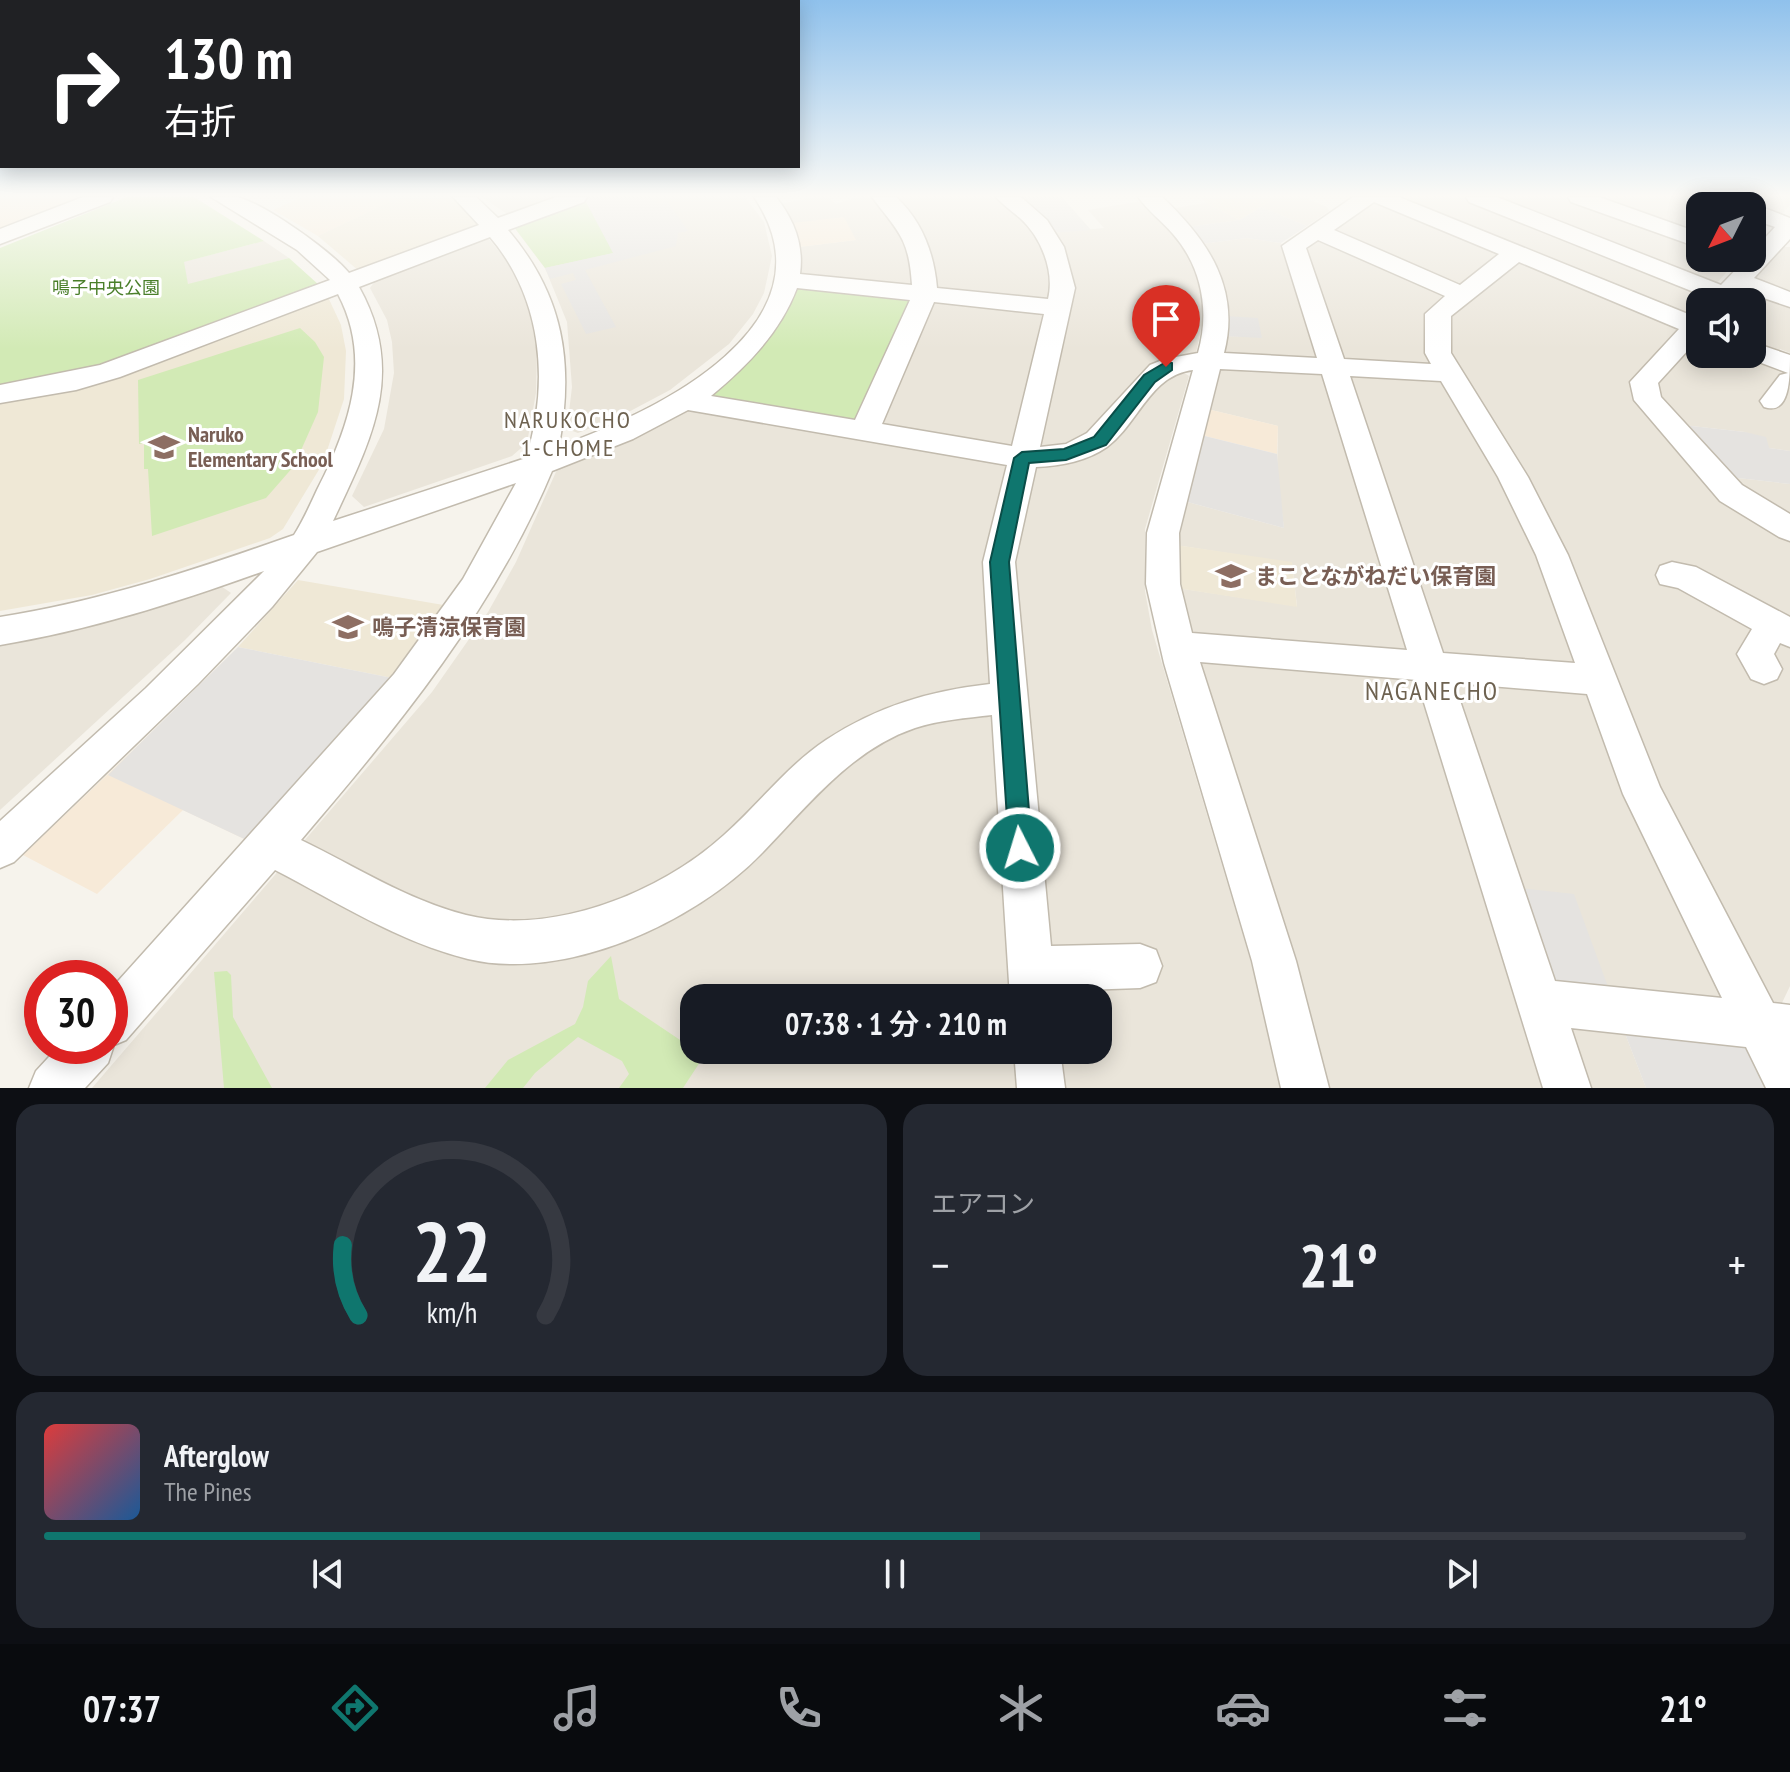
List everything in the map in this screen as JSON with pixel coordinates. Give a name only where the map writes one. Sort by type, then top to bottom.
[{"type":"street","points":[[0,848],[180,679],[244,614],[305,543],[353,450],[372,371],[365,327],[344,283],[306,248]]},
{"type":"street","points":[[0,394],[76,381],[110,371],[439,248]]},
{"type":"street","points":[[128,1004],[407,688],[453,627],[495,558],[540,464],[551,394],[551,354],[546,319],[531,280],[509,248]]},
{"type":"street","points":[[0,631],[74,618],[143,599],[540,464],[618,434],[682,400],[731,367],[774,312],[789,280],[791,248]]},
{"type":"street","points":[[864,432],[925,294],[924,270],[918,248]]},
{"type":"street","points":[[1054,248],[1063,288],[1060,308],[999,562],[1032,984],[1140,966]]},
{"type":"street","points":[[1196,248],[1215,285],[1218,311],[1214,342],[1163,533],[1163,584],[1177,646],[1274,961],[1305,1088]]},
{"type":"street","points":[[1295,248],[1567,1088]]},
{"type":"street","points":[[1394,248],[1462,295]]},
{"type":"street","points":[[1506,248],[1686,321]]},
{"type":"street","points":[[1610,248],[1631,256],[1737,280],[1790,300]]},
{"type":"street","points":[[1737,280],[1772,248]]},
{"type":"street","points":[[1517,252],[1438,314],[1438,353],[1520,490],[1552,555],[1643,794],[1782,1025],[1790,1085]]},
{"type":"street","points":[[789,280],[1060,308]]},
{"type":"street","points":[[1686,339],[1644,382],[1648,400],[1731,493],[1790,529]]},
{"type":"street","points":[[1766,356],[1790,365]]},
{"type":"street","points":[[682,400],[1022,458],[1066,455],[1100,441],[1149,379],[1166,367],[1207,360],[1449,373]]},
{"type":"street","points":[[1672,575],[1684,576],[1782,628],[1755,654],[1764,669]]},
{"type":"street","points":[[1177,646],[1600,680]]},
{"type":"street","points":[[270,846],[407,915],[458,935],[494,941],[529,941],[574,934],[617,923],[694,884],[728,858],[829,759],[887,723],[918,712],[1008,697]]},
{"type":"street","points":[[1539,1002],[1782,1025]]},
{"type":"street","points":[[53,1088],[75,1064]]},
{"type":"street","points":[[1038,1064],[1041,1088]]},
{"type":"shaded area","points":[[238,248],[274,248],[289,258],[188,285],[183,262]]},
{"type":"shaded area","points":[[332,248],[421,248],[359,271]]},
{"type":"shaded area","points":[[458,248],[496,248],[522,289],[531,319],[537,353],[536,393],[527,443],[512,456],[364,507],[352,496],[384,429],[394,373],[387,320],[370,288],[377,278]]},
{"type":"shaded area","points":[[530,248],[770,248],[772,256],[764,293],[753,314],[729,344],[670,390],[619,417],[578,433],[567,429],[572,387],[567,322],[545,268]]},
{"type":"shaded area","points":[[610,248],[669,248],[585,270],[616,327],[586,334],[561,284],[576,280],[573,273],[550,279],[545,268],[613,253]]},
{"type":"shaded area","points":[[799,248],[909,248],[917,269],[912,288],[798,274]]},
{"type":"shaded area","points":[[916,248],[1047,248],[1055,300],[939,291],[931,287]]},
{"type":"shaded area","points":[[1057,248],[1185,248],[1201,279],[1205,311],[1196,353],[1086,441],[1045,452],[1034,442],[1070,287]]},
{"type":"shaded area","points":[[1202,248],[1282,248],[1316,356],[1308,361],[1226,355],[1218,349],[1222,336],[1262,337],[1225,316]]},
{"type":"shaded area","points":[[1302,248],[1342,248],[1448,291],[1436,363],[1430,368],[1345,362],[1336,358]]},
{"type":"shaded area","points":[[1367,248],[1487,248],[1504,255],[1461,288]]},
{"type":"shaded area","points":[[1515,248],[1596,248],[1695,288],[1686,288],[1686,313],[1677,313]]},
{"type":"shaded area","points":[[1616,248],[1686,248],[1686,272],[1727,272],[1714,286]]},
{"type":"shaded area","points":[[1782,248],[1790,248],[1790,298],[1753,280],[1760,272],[1766,272],[1766,266]]},
{"type":"shaded area","points":[[1519,260],[1684,324],[1638,380],[1790,534],[1790,625],[1751,619],[1768,660],[1780,640],[1790,641],[1790,986],[1781,1005],[1757,996],[1446,355],[1445,318]]},
{"type":"shaded area","points":[[1766,296],[1790,304],[1790,353],[1780,349],[1774,356],[1766,353]]},
{"type":"shaded area","name":"Naruko Elementary School","points":[[328,297],[341,325],[346,351],[344,399],[323,463],[283,529],[270,538],[150,579],[92,595],[0,611],[0,398]]},
{"type":"shaded area","points":[[928,301],[1045,310],[1017,445],[1008,449],[876,423]]},
{"type":"shaded area","points":[[1225,316],[1258,318],[1262,338],[1222,336]]},
{"type":"shaded area","points":[[1686,347],[1686,368],[1766,368],[1766,359],[1789,367],[1790,375],[1770,401],[1778,404],[1790,387],[1790,451],[1769,448],[1745,432],[1674,424],[1649,385]]},
{"type":"shaded area","points":[[1214,368],[1312,370],[1322,375],[1406,647],[1399,654],[1192,638],[1170,587],[1297,606],[1292,563],[1169,544],[1180,500],[1284,528],[1277,474],[1278,426],[1203,408]]},
{"type":"shaded area","points":[[1178,369],[1189,376],[1145,529],[1145,591],[1152,630],[1257,983],[1280,1088],[92,1088],[113,1064],[128,1064],[128,1046],[432,692],[488,612],[516,562],[559,465],[682,410],[694,409],[1069,461],[1152,386]]},
{"type":"shaded area","points":[[1348,372],[1436,377],[1447,382],[1504,477],[1582,663],[1574,669],[1446,659],[1433,651]]},
{"type":"shaded area","points":[[1203,408],[1278,426],[1277,454],[1197,434]]},
{"type":"shaded area","points":[[1674,424],[1766,437],[1769,448],[1790,451],[1790,484],[1720,476]]},
{"type":"shaded area","points":[[1197,434],[1277,454],[1284,528],[1180,500]]},
{"type":"shaded area","points":[[1720,476],[1790,484],[1790,526]]},
{"type":"shaded area","name":"まことながねだい保育園","points":[[1169,544],[1292,562],[1297,607],[1170,587]]},
{"type":"shaded area","name":"鳴子清涼保育園","points":[[298,580],[455,607],[402,680],[238,647]]},
{"type":"shaded area","points":[[218,584],[231,593],[185,640],[0,810],[0,641]]},
{"type":"shaded area","points":[[238,647],[402,680],[257,845],[108,775]]},
{"type":"shaded area","points":[[1198,655],[1403,672],[1416,681],[1543,1088],[1319,1088]]},
{"type":"shaded area","points":[[1450,676],[1581,687],[1594,696],[1728,993],[1721,1007],[1611,995],[1511,887]]},
{"type":"shaded area","points":[[171,714],[257,845],[183,810],[97,894],[23,855]]},
{"type":"shaded area","points":[[1511,887],[1574,894],[1611,995],[1557,990]]},
{"type":"shaded area","points":[[1568,1018],[1621,1023],[1646,1088],[1580,1088]]},
{"type":"shaded area","points":[[1621,1023],[1734,1035],[1757,1052],[1775,1088],[1646,1088]]},
{"type":"green space","name":"鳴子中央公園","points":[[0,248],[238,248],[184,262],[188,284],[289,258],[319,285],[108,367],[0,389]]},
{"type":"green space","points":[[530,248],[611,248],[614,253],[545,268]]},
{"type":"green space","points":[[803,284],[915,299],[854,424],[715,401],[710,392],[794,289]]},
{"type":"green space","points":[[300,328],[315,342],[324,357],[318,412],[294,466],[266,498],[152,536],[148,469],[144,469],[144,443],[139,444],[138,380]]},
{"type":"green space","points":[[611,956],[619,999],[680,1040],[680,1064],[699,1064],[683,1088],[619,1088],[629,1074],[622,1061],[578,1037],[535,1073],[523,1088],[485,1088],[508,1060],[575,1024],[583,1007],[588,981]]},
{"type":"green space","points":[[227,971],[231,975],[233,1017],[272,1088],[224,1088],[214,972]]},
{"type":"place","name":"Naruko Elementary School","points":[[164,447]]},
{"type":"place","name":"まことながねだい保育園","points":[[1231,576]]},
{"type":"place","name":"鳴子清涼保育園","points":[[348,627]]},
{"type":"district","name":"NARUKOCHO 1-CHOME","points":[[568,433]]},
{"type":"district","name":"NAGANECHO","points":[[1432,690]]},
{"type":"route","points":[[1020,848],[999,562],[1022,458],[1066,455],[1100,441],[1149,379],[1166,367]]}]
